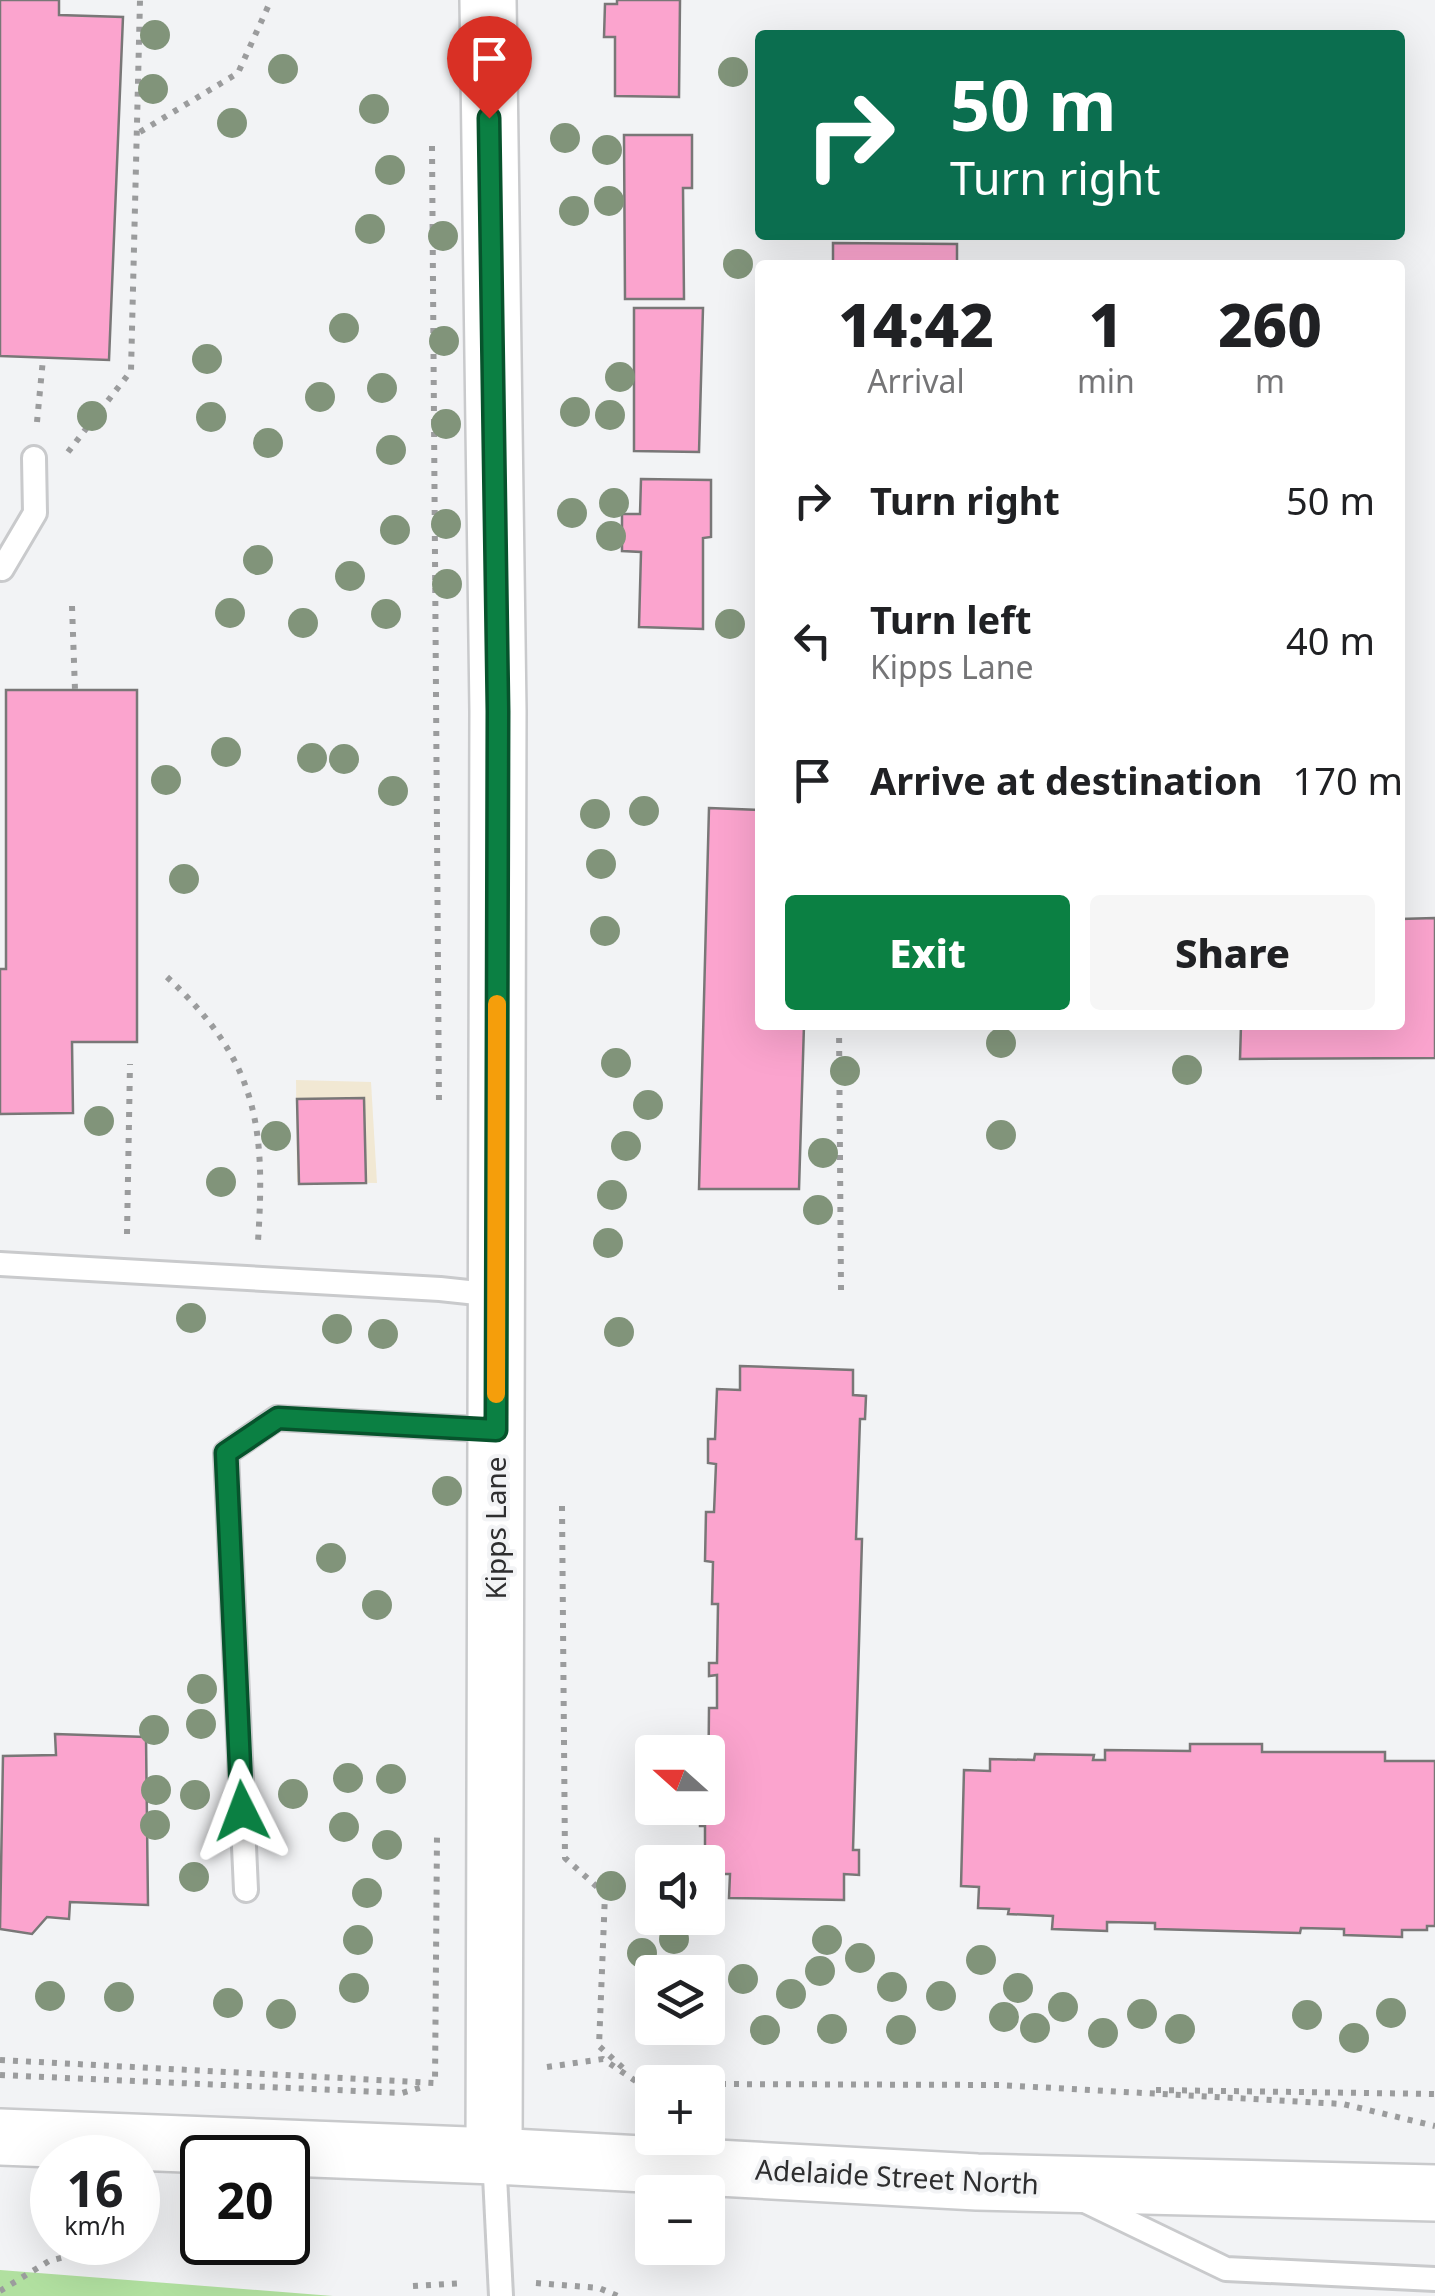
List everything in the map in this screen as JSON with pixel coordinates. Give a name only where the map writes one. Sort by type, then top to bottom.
[{"type":"street","name":"Kipps Lane","points":[[488,0],[498,711],[494,2156]]},
{"type":"street","name":"Adelaide Street North","points":[[0,2137],[494,2156],[1048,2184],[1435,2193]]},
{"type":"lane","points":[[2,569],[35,514],[34,458]]},
{"type":"lane","points":[[0,1264],[496,1295]]},
{"type":"lane","points":[[246,1890],[226,1453],[278,1418],[496,1430]]},
{"type":"lane","points":[[494,2156],[501,2289]]},
{"type":"lane","points":[[1048,2184],[1226,2268],[1435,2279]]},
{"type":"path","points":[[36,493],[131,371],[140,0]]},
{"type":"path","points":[[139,132],[238,73],[271,0]]},
{"type":"path","points":[[432,140],[439,1112]]},
{"type":"path","points":[[34,458],[43,359]]},
{"type":"path","points":[[72,606],[75,690]]},
{"type":"path","points":[[166,977],[199,1007],[236,1061],[257,1114],[261,1196],[256,1278]]},
{"type":"path","points":[[839,1030],[841,1290]]},
{"type":"path","points":[[126,1271],[130,1064]]},
{"type":"path","points":[[562,1506],[565,1858],[605,1894],[599,2046],[635,2079]]},
{"type":"path","points":[[435,2084],[437,1824]]},
{"type":"path","points":[[0,2074],[402,2093],[435,2084],[603,2059],[635,2081]]},
{"type":"path","points":[[0,2060],[435,2084]]},
{"type":"path","points":[[725,2085],[998,2085],[1343,2104],[1435,2126]]},
{"type":"path","points":[[1069,2089],[1435,2094]]},
{"type":"path","points":[[0,2291],[41,2265]]},
{"type":"path","points":[[414,2286],[600,2288],[618,2296]]},
{"type":"shaded area","points":[[296,1080],[371,1082],[377,1183],[297,1182]]},
{"type":"green space","points":[[0,2270],[333,2296],[0,2296]]},
{"type":"building","points":[[0,0],[59,0],[59,15],[123,17],[109,360],[0,356]]},
{"type":"building","points":[[617,0],[680,0],[679,97],[615,96],[615,37],[604,37],[605,4],[617,4]]},
{"type":"building","points":[[624,135],[692,135],[692,188],[683,188],[684,299],[625,299]]},
{"type":"building","points":[[833,243],[957,244],[957,260],[833,260]]},
{"type":"building","points":[[634,308],[703,308],[699,452],[634,451]]},
{"type":"building","points":[[641,479],[711,480],[711,537],[703,538],[703,629],[639,627],[641,552],[622,551],[622,514],[640,514]]},
{"type":"building","points":[[6,690],[137,690],[137,1042],[72,1042],[73,1113],[0,1114],[0,969],[6,969]]},
{"type":"building","points":[[709,808],[755,810],[755,1030],[804,1030],[799,1189],[699,1189]]},
{"type":"building","points":[[1435,918],[1435,1058],[1240,1059],[1241,1030],[1405,1030],[1405,919]]},
{"type":"building","points":[[364,1098],[366,1183],[299,1184],[297,1099]]},
{"type":"building","points":[[740,1366],[853,1370],[853,1395],[866,1396],[865,1419],[860,1419],[856,1539],[862,1539],[853,1850],[859,1850],[859,1875],[844,1874],[844,1900],[729,1898],[725,1845],[705,1845],[705,1826],[700,1826],[725,1825],[725,1735],[709,1735],[709,1708],[717,1708],[717,1675],[709,1676],[709,1663],[717,1663],[718,1604],[712,1604],[713,1562],[705,1561],[706,1512],[714,1512],[716,1464],[708,1463],[708,1439],[715,1439],[717,1389],[740,1390]]},
{"type":"building","points":[[55,1734],[146,1737],[148,1905],[70,1902],[69,1919],[47,1917],[32,1934],[0,1929],[3,1756],[56,1755]]},
{"type":"building","points":[[1190,1744],[1262,1744],[1262,1752],[1385,1752],[1385,1761],[1435,1761],[1435,1926],[1427,1926],[1427,1930],[1402,1930],[1402,1937],[1344,1935],[1344,1929],[1301,1928],[1300,1933],[1155,1929],[1155,1923],[1107,1922],[1107,1931],[1052,1929],[1053,1916],[978,1908],[979,1887],[961,1886],[964,1770],[990,1771],[990,1759],[1034,1760],[1035,1754],[1094,1755],[1093,1760],[1105,1760],[1105,1750],[1190,1751]]},
{"type":"slow traffic","points":[[496,1394],[497,1004]]},
{"type":"route","points":[[242,1811],[226,1453],[278,1418],[496,1430],[498,711],[489,118]]}]
